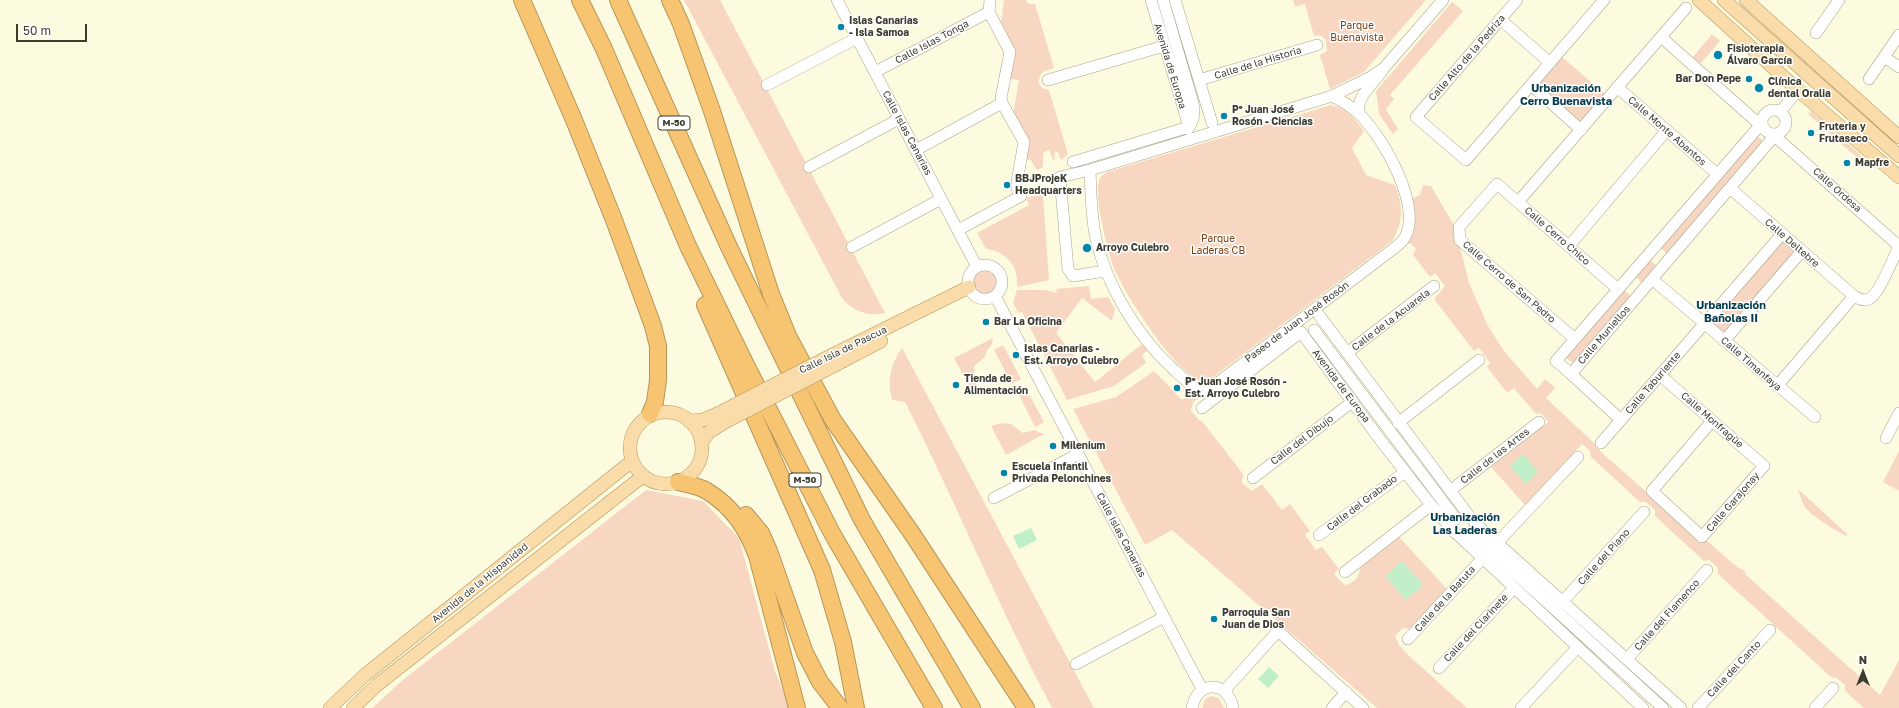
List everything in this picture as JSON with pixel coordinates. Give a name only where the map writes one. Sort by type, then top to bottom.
[{"type":"highway","points":[[522,0],[612,213],[653,326],[658,346],[658,380],[656,402],[650,414]]},
{"type":"highway","name":"M-50","points":[[580,0],[604,50],[688,246],[745,363],[833,534],[934,708]]},
{"type":"highway","name":"M-50","points":[[618,0],[729,247],[862,520],[972,708]]},
{"type":"highway","points":[[670,0],[686,39],[771,294],[788,336],[833,420],[917,541],[1026,708]]},
{"type":"highway","points":[[688,246],[693,278],[822,570],[843,642],[856,708]]},
{"type":"highway","points":[[678,482],[724,497],[747,516],[761,533],[770,551],[805,653],[820,682],[840,708]]},
{"type":"highway","points":[[706,490],[741,521],[750,536],[757,556],[797,708]]},
{"type":"main road","points":[[1699,0],[1798,90],[1899,176]]},
{"type":"main road","points":[[1724,0],[1899,156]]},
{"type":"main road","points":[[1746,0],[1899,137]]},
{"type":"main road","name":"Calle Isla de Pascua","points":[[721,418],[970,289]]},
{"type":"main road","points":[[670,412],[686,417],[689,421],[697,430],[701,443],[700,460],[694,470],[678,482],[658,483],[643,476],[632,461],[630,441],[638,424],[650,414],[670,412]]},
{"type":"main road","points":[[689,421],[721,418]]},
{"type":"main road","points":[[701,443],[721,418]]},
{"type":"main road","name":"Avenida de la Hispanidad","points":[[330,708],[365,675],[632,461]]},
{"type":"main road","name":"Avenida de la Hispanidad","points":[[353,708],[377,685],[643,476]]},
{"type":"street","name":"Calle Islas Canarias","points":[[837,0],[977,267]]},
{"type":"street","points":[[958,230],[1021,196],[1017,189],[1017,182],[1024,142],[1002,103],[1001,98],[1010,52],[989,12],[990,0]]},
{"type":"street","name":"Avenida de Europa","points":[[1163,0],[1196,112],[1209,121],[1227,129]]},
{"type":"street","points":[[1073,162],[1209,121],[1199,80],[1175,0]]},
{"type":"street","points":[[1360,115],[1357,108],[1358,103],[1379,77],[1384,68],[1443,0]]},
{"type":"street","name":"Calle Alto de la Pedriza","points":[[1517,0],[1416,117],[1466,160],[1531,85]]},
{"type":"street","points":[[1581,130],[1531,85],[1604,0]]},
{"type":"street","points":[[1816,33],[1839,0]]},
{"type":"street","name":"Avenida de Europa","points":[[1152,2],[1164,46],[1190,126]]},
{"type":"street","points":[[1518,202],[1686,8]]},
{"type":"street","name":"Calle Islas Tonga","points":[[875,72],[989,12]]},
{"type":"street","points":[[1500,19],[1550,63]]},
{"type":"street","name":"Avenida de Europa","points":[[1172,28],[1187,40]]},
{"type":"street","points":[[1869,79],[1899,35]]},
{"type":"street","points":[[1661,37],[1758,123],[1762,123]]},
{"type":"street","points":[[767,85],[856,38]]},
{"type":"street","name":"Calle de la Historia","points":[[1199,80],[1317,45]]},
{"type":"street","points":[[1048,80],[1164,46]]},
{"type":"street","points":[[1884,57],[1899,67]]},
{"type":"street","points":[[1105,271],[1073,276],[1068,268],[1060,177],[1227,129],[1332,96],[1369,78],[1384,68]]},
{"type":"street","name":"Calle Monte Abantos","points":[[1617,88],[1717,174]]},
{"type":"street","points":[[1780,112],[1798,90]]},
{"type":"street","name":"Paseo de Juan José Rosón","points":[[1205,390],[1216,384],[1318,312],[1397,246],[1405,237],[1408,227],[1407,202],[1399,176],[1384,147],[1360,115],[1342,100],[1332,96]]},
{"type":"street","points":[[916,150],[1002,103]]},
{"type":"street","name":"Avenida de Europa","points":[[1174,144],[1184,135],[1193,123],[1194,107]]},
{"type":"street","points":[[1768,112],[1780,112],[1786,119],[1786,125],[1782,131],[1777,134],[1766,131],[1762,123],[1763,118],[1768,112]]},
{"type":"street","points":[[809,167],[899,119]]},
{"type":"street","name":"Calle Muniellos","points":[[1762,123],[1556,361],[1571,374],[1777,134]]},
{"type":"street","points":[[1569,246],[1667,130]]},
{"type":"street","name":"Calle Ordesa","points":[[1777,134],[1778,139],[1899,246],[1876,294],[1867,300],[1860,300],[1854,296]]},
{"type":"street","points":[[1089,157],[1091,169],[1091,207],[1096,238],[1105,271],[1136,326],[1162,358],[1192,386],[1205,390],[1206,404],[1297,328],[1314,330],[1318,323],[1318,312]]},
{"type":"street","name":"Calle Cerro Chico","points":[[1497,184],[1618,289]]},
{"type":"street","name":"Calle Cerro de San Pedro","points":[[1497,184],[1459,227],[1460,240],[1575,339]]},
{"type":"street","name":"Calle Deltebre","points":[[1730,188],[1854,296]]},
{"type":"street","points":[[852,247],[941,199]]},
{"type":"street","name":"Calle Taburiente","points":[[1602,442],[1782,234]]},
{"type":"street","points":[[1724,341],[1802,251]]},
{"type":"street","points":[[989,265],[994,267],[1001,275],[1002,286],[995,296],[983,298],[970,289],[969,275],[977,267],[989,265]]},
{"type":"street","name":"Calle Timanfaya","points":[[1652,279],[1815,417]]},
{"type":"street","name":"Calle de la Acuarela","points":[[1347,353],[1434,286]]},
{"type":"street","name":"Calle Islas Canarias","points":[[995,296],[1202,689]]},
{"type":"street","points":[[1777,386],[1854,296]]},
{"type":"street","points":[[1318,312],[1398,423],[1451,490],[1472,520],[1681,708]]},
{"type":"street","name":"Avenida de Europa","points":[[1297,328],[1431,506],[1456,534],[1513,589],[1551,622],[1641,707]]},
{"type":"street","name":"Avenida de Europa","points":[[1314,330],[1456,519]]},
{"type":"street","points":[[1398,423],[1479,360]]},
{"type":"street","points":[[1571,374],[1621,420]]},
{"type":"street","name":"Calle Monfragüe","points":[[1660,374],[1764,466]]},
{"type":"street","name":"Avenida de Europa","points":[[1359,389],[1373,388]]},
{"type":"street","name":"Calle del Dibujo","points":[[1253,478],[1352,402]]},
{"type":"street","points":[[1886,438],[1899,412]]},
{"type":"street","name":"Calle Garajonay","points":[[1712,421],[1652,491],[1702,537],[1764,466]]},
{"type":"street","name":"Calle de las Artes","points":[[1451,490],[1539,422]]},
{"type":"street","name":"Avenida de Europa","points":[[1381,441],[1384,423]]},
{"type":"street","points":[[1419,468],[1421,453]]},
{"type":"street","points":[[994,498],[1078,454]]},
{"type":"street","points":[[1498,542],[1578,457]]},
{"type":"street","name":"Calle del Grabado","points":[[1319,535],[1406,472]]},
{"type":"street","points":[[1345,572],[1431,506]]},
{"type":"street","name":"Calle del Piano","points":[[1563,601],[1644,512]]},
{"type":"street","points":[[1472,520],[1461,516],[1456,519],[1453,527],[1456,534],[1464,537],[1472,534]]},
{"type":"street","points":[[1472,520],[1474,528],[1472,534]]},
{"type":"street","points":[[1472,534],[1659,705]]},
{"type":"street","name":"Calle de la Batuta","points":[[1408,639],[1482,559]]},
{"type":"street","points":[[1526,568],[1528,586]]},
{"type":"street","name":"Calle del Flamenco","points":[[1627,659],[1707,570]]},
{"type":"street","name":"Calle del Clarinete","points":[[1439,668],[1513,589]]},
{"type":"street","points":[[1549,605],[1551,622]]},
{"type":"street","points":[[1076,664],[1164,617]]},
{"type":"street","name":"Calle del Canto","points":[[1698,708],[1770,630]]},
{"type":"street","points":[[1225,690],[1278,631],[1363,708]]},
{"type":"street","points":[[1578,631],[1596,632]]},
{"type":"street","points":[[1521,708],[1577,648]]},
{"type":"street","points":[[1608,676],[1627,676]]},
{"type":"street","points":[[1655,685],[1659,705]]},
{"type":"street","points":[[1192,708],[1193,700],[1202,689],[1211,687],[1225,690],[1232,699],[1234,708]]},
{"type":"street","points":[[1815,708],[1833,688]]},
{"type":"street","points":[[1332,708],[1346,692]]},
{"type":"green space","points":[[684,0],[720,0],[885,313],[873,314],[861,312],[846,303],[842,298]]},
{"type":"green space","points":[[1004,0],[1025,0],[1029,4],[1035,4],[1054,68],[1042,72],[1038,82],[1042,88],[1049,90],[1068,154],[1061,160],[1058,152],[1055,152],[1054,162],[1049,150],[1043,153],[1043,167],[1037,170],[1030,159],[1024,162],[1027,141],[1013,116],[1019,80],[1010,79],[1001,24]]},
{"type":"green space","name":"Parque Buenavista","points":[[1293,0],[1426,0],[1364,72],[1330,89],[1320,55],[1327,51],[1326,40],[1320,35],[1314,36],[1305,4],[1295,7]]},
{"type":"green space","points":[[1452,2],[1463,11],[1390,95],[1394,99],[1386,109],[1398,129],[1393,134],[1379,114],[1376,91]]},
{"type":"green space","points":[[1712,34],[1720,41],[1701,63],[1696,60],[1695,61],[1692,58]]},
{"type":"green space","points":[[1562,57],[1605,94],[1580,123],[1537,85]]},
{"type":"green space","name":"Parque Laderas CB","points":[[1331,105],[1341,108],[1354,118],[1364,131],[1352,148],[1366,175],[1395,185],[1401,206],[1399,227],[1396,234],[1392,241],[1212,378],[1205,381],[1198,380],[1176,362],[1164,348],[1130,299],[1116,273],[1109,254],[1102,225],[1098,197],[1098,185],[1100,178],[1107,172]]},
{"type":"green space","points":[[1811,111],[1866,160],[1863,163],[1808,114]]},
{"type":"green space","points":[[1757,136],[1763,141],[1667,254],[1661,248]]},
{"type":"green space","points":[[1423,185],[1431,186],[1454,225],[1455,243],[1460,247],[1469,283],[1488,326],[1504,351],[1537,389],[1545,379],[1555,388],[1546,398],[1594,443],[1600,451],[1703,542],[1706,540],[1737,567],[1745,571],[1745,574],[1880,695],[1899,660],[1899,708],[1864,708],[1845,691],[1845,685],[1837,678],[1831,677],[1718,574],[1718,568],[1709,560],[1704,561],[1655,516],[1655,510],[1646,502],[1640,502],[1591,457],[1590,451],[1582,444],[1525,505],[1491,467],[1548,422],[1542,414],[1535,413],[1514,388],[1507,393],[1487,367],[1490,363],[1479,348],[1474,351],[1434,299],[1445,286],[1435,273],[1430,277],[1413,255],[1416,248],[1407,242],[1411,199],[1420,195]]},
{"type":"green space","points":[[1043,195],[1049,280],[1017,287],[1016,272],[1010,261],[1000,253],[986,249],[977,233],[1029,205],[1026,199],[1032,196]]},
{"type":"green space","points":[[1782,239],[1796,252],[1724,335],[1710,323]]},
{"type":"green space","points":[[1650,260],[1656,265],[1642,283],[1636,277]]},
{"type":"green space","points":[[985,269],[990,270],[996,276],[996,286],[990,292],[985,293],[980,292],[974,286],[973,281],[974,276],[980,270]]},
{"type":"green space","points":[[1089,286],[1091,299],[1108,297],[1115,309],[1112,321],[1082,298],[1056,333],[1095,382],[1142,344],[1148,350],[1142,355],[1146,363],[1114,386],[1067,400],[1022,312],[1018,313],[1013,302],[1017,290],[1046,290],[1057,293],[1056,289]]},
{"type":"green space","points":[[1624,290],[1631,296],[1573,363],[1566,358]]},
{"type":"green space","points":[[993,338],[992,344],[986,352],[985,357],[974,366],[976,386],[971,389],[954,358]]},
{"type":"green space","points":[[1003,345],[1021,379],[1012,384],[994,350]]},
{"type":"green space","points":[[902,348],[1094,708],[1052,708],[1014,632],[905,402],[892,400],[890,379],[892,367]]},
{"type":"green space","points":[[1154,371],[1182,400],[1191,392],[1201,397],[1193,402],[1191,411],[1199,420],[1202,421],[1243,474],[1242,483],[1252,491],[1262,484],[1282,510],[1290,504],[1310,531],[1305,535],[1316,550],[1322,547],[1339,569],[1334,574],[1345,585],[1354,581],[1359,574],[1360,568],[1399,537],[1447,589],[1411,629],[1403,628],[1395,636],[1399,645],[1408,655],[1467,708],[1377,708],[1172,530],[1145,545],[1073,409],[1116,397]]},
{"type":"green space","points":[[1025,387],[1044,422],[1035,427],[1017,391]]},
{"type":"green space","points":[[1001,423],[1011,424],[1023,433],[1034,430],[1044,434],[1006,455],[991,426]]},
{"type":"green space","points":[[1899,451],[1899,491],[1883,482]]},
{"type":"green space","points":[[1797,488],[1847,534],[1846,536],[1809,512],[1803,504]]},
{"type":"green space","points":[[646,490],[703,501],[739,538],[775,671],[790,708],[372,708],[404,679]]},
{"type":"green space","points":[[1212,696],[1219,698],[1224,708],[1202,708],[1205,699]]},
{"type":"shaded area","points":[[1523,454],[1538,472],[1526,484],[1510,466]]},
{"type":"shaded area","points":[[1031,528],[1037,540],[1019,549],[1013,536]]},
{"type":"shaded area","points":[[1402,561],[1423,585],[1406,600],[1385,576]]},
{"type":"shaded area","points":[[1269,667],[1279,676],[1268,688],[1258,679]]},
{"type":"place","name":"Islas Canarias - Isla Samoa","points":[[841,27]]},
{"type":"place","name":"Fisioterapia Álvaro García","points":[[1718,55]]},
{"type":"place","name":"Bar Don Pepe","points":[[1749,79]]},
{"type":"place","name":"Clínica dental Oralia","points":[[1759,88]]},
{"type":"place","name":"Pº Juan José Rosón - Ciencias","points":[[1224,116]]},
{"type":"place","name":"Fruteria y Frutaseco","points":[[1811,133]]},
{"type":"place","name":"Mapfre","points":[[1847,163]]},
{"type":"place","name":"BBJProjeK Headquarters","points":[[1007,185]]},
{"type":"place","name":"Arroyo Culebro","points":[[1087,248]]},
{"type":"place","name":"Bar La Oficina","points":[[986,322]]},
{"type":"place","name":"Islas Canarias - Est. Arroyo Culebro","points":[[1016,355]]},
{"type":"place","name":"Tienda de Alimentación","points":[[956,385]]},
{"type":"place","name":"Pº Juan José Rosón - Est. Arroyo Culebro","points":[[1177,388]]},
{"type":"place","name":"Milenium","points":[[1053,446]]},
{"type":"place","name":"Escuela Infantil Privada Pelonchines","points":[[1004,473]]},
{"type":"place","name":"Parroquia San Juan de Dios","points":[[1214,619]]},
{"type":"district","name":"Urbanización Cerro Buenavista","points":[[1566,95]]},
{"type":"district","name":"Urbanización Bañolas II","points":[[1731,312]]},
{"type":"district","name":"Urbanización Las Laderas","points":[[1465,524]]}]
